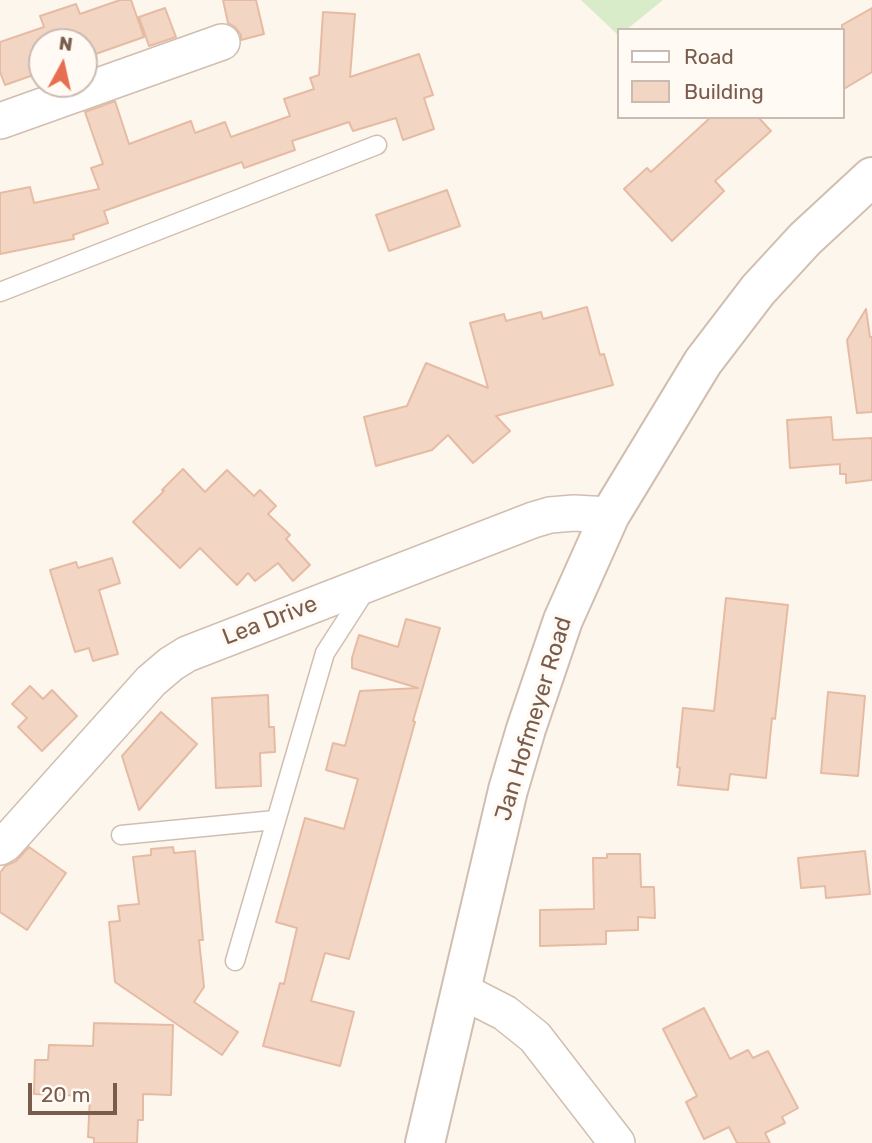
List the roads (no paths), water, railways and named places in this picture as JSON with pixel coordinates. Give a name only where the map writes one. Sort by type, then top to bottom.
[{"type":"street","points":[[0,121],[222,42]]},
{"type":"street","name":"Jan Hofmeyer Road","points":[[425,1143],[508,790],[563,620],[610,516],[704,362],[758,290],[805,239],[872,177]]},
{"type":"street","name":"Lea Drive","points":[[0,847],[151,681],[187,653],[550,515],[574,513],[610,516]]},
{"type":"street","points":[[462,991],[505,1013],[535,1037],[617,1143]]},
{"type":"lane","points":[[0,292],[377,145]]},
{"type":"lane","points":[[234,961],[325,653],[370,582]]},
{"type":"lane","points":[[121,835],[275,820]]}]
